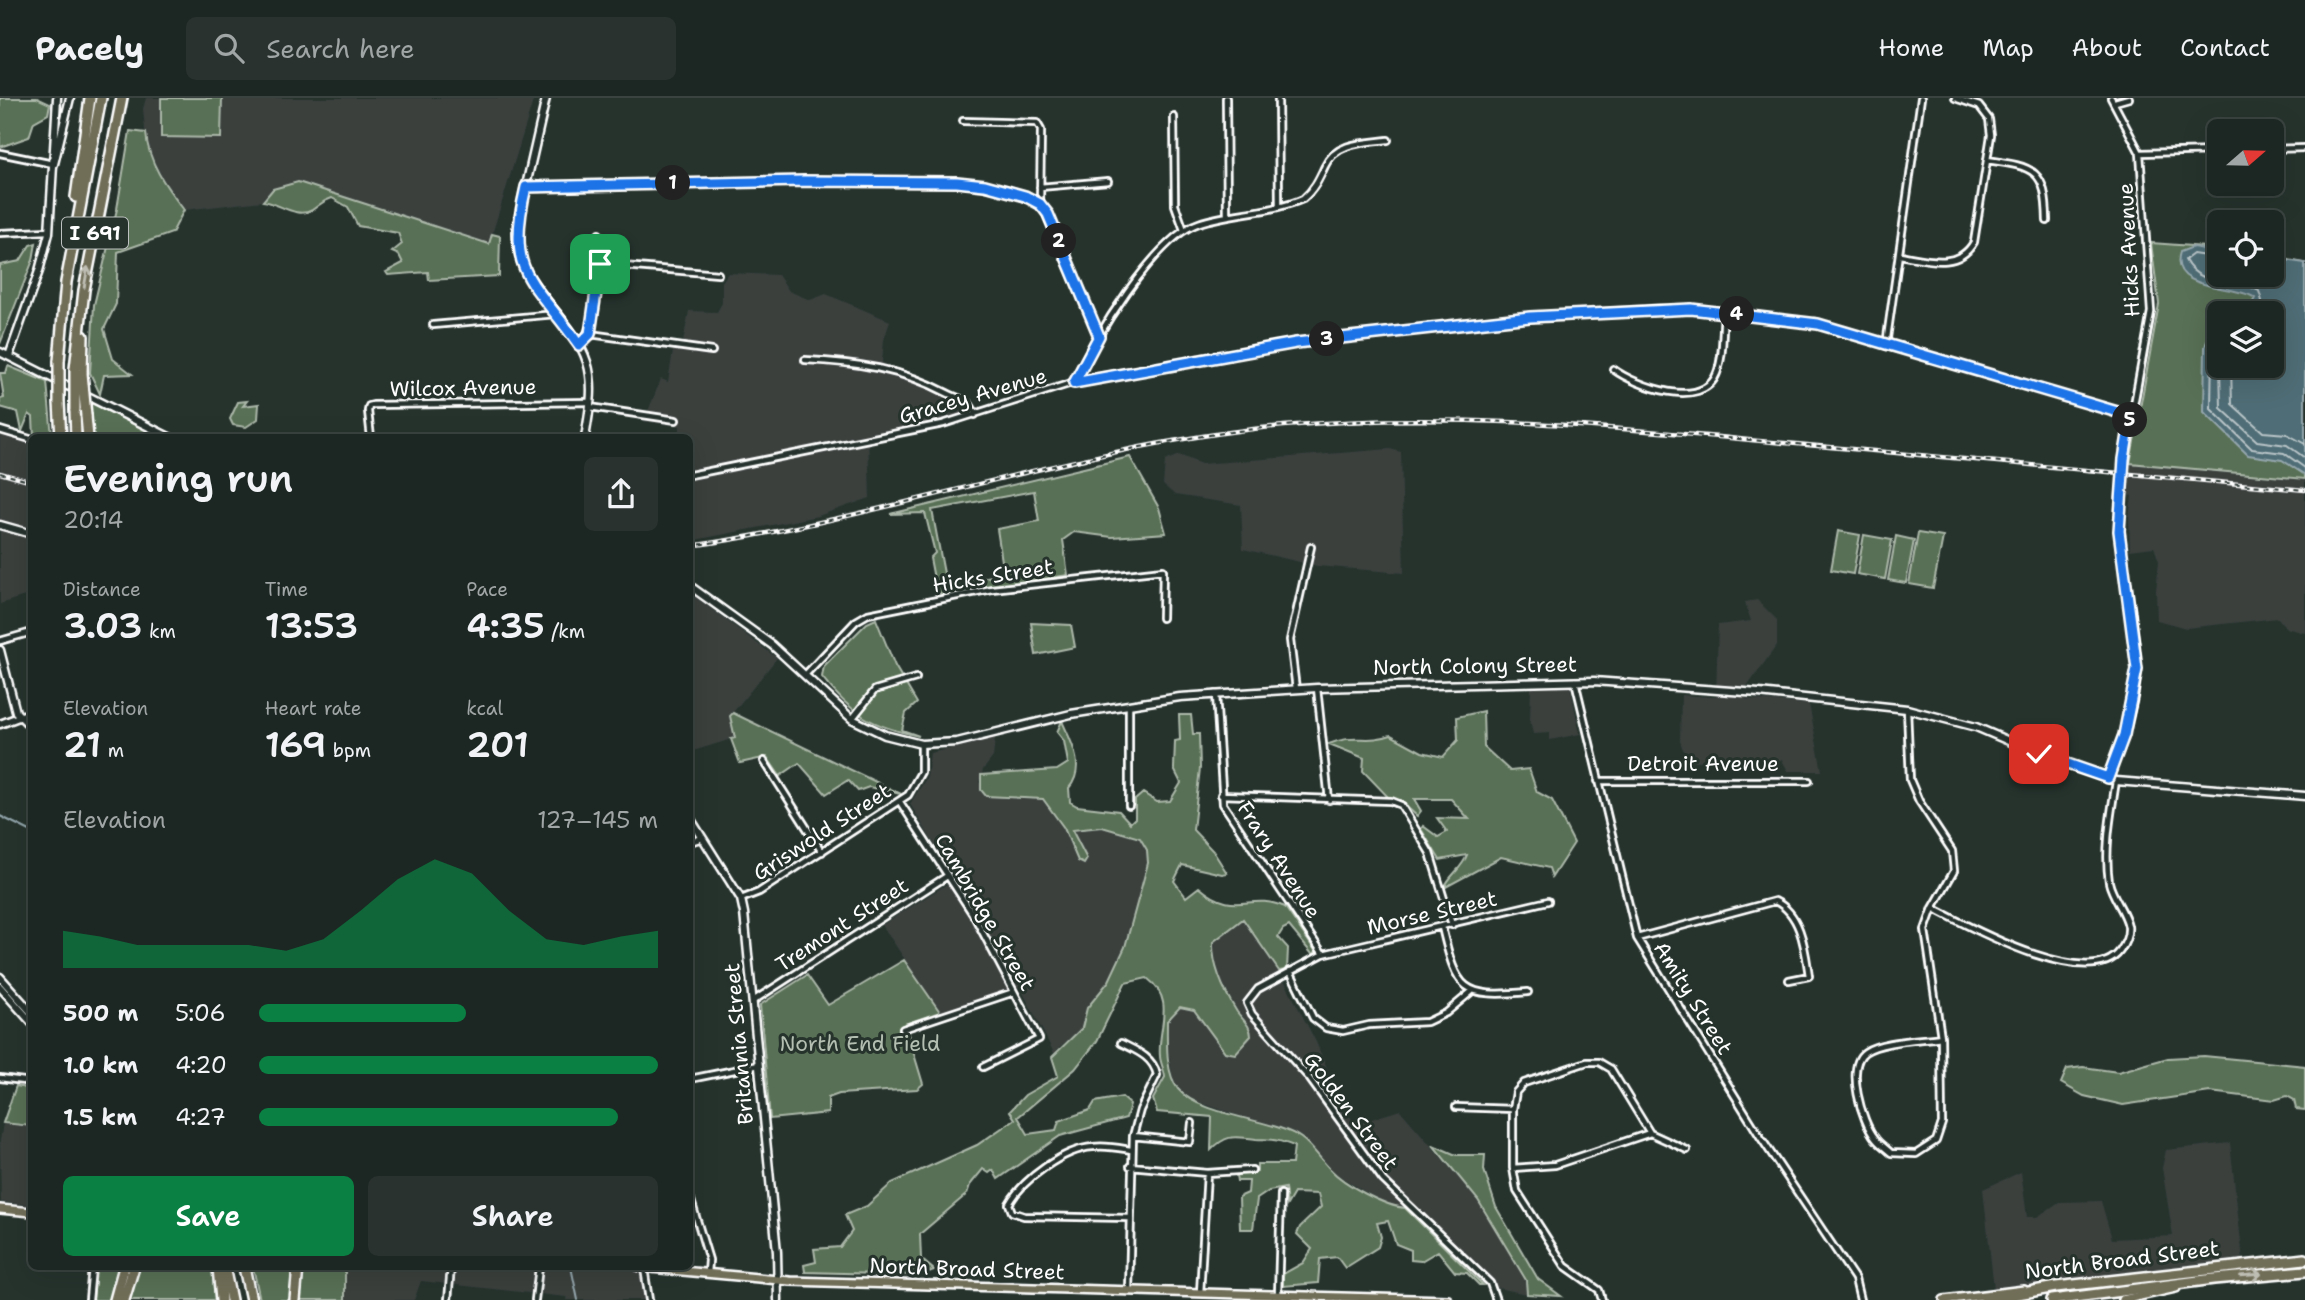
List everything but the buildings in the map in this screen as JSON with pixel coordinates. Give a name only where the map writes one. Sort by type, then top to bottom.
[{"type":"highway","points":[[78,217],[76,200],[90,98]]},
{"type":"highway","name":"I 691","points":[[61,434],[59,362],[65,293],[101,98]]},
{"type":"highway","name":"I 691","points":[[76,434],[81,309],[122,98]]},
{"type":"highway","points":[[79,371],[88,434]]},
{"type":"highway","name":"North Broad Street","points":[[2032,1291],[2202,1268],[2305,1259]]},
{"type":"highway","points":[[115,1300],[123,1270]]},
{"type":"highway","points":[[124,1300],[133,1270]]},
{"type":"highway","points":[[218,1270],[222,1300]]},
{"type":"highway","points":[[225,1270],[231,1300]]},
{"type":"highway","points":[[245,1270],[251,1300]]},
{"type":"highway","points":[[295,1300],[298,1270]]},
{"type":"highway","name":"North Broad Street","points":[[2198,1281],[2305,1271]]},
{"type":"highway","points":[[2052,1300],[2198,1281]]},
{"type":"highway","points":[[1985,1300],[2032,1291]]},
{"type":"main road","points":[[54,164],[52,152],[57,98]]},
{"type":"main road","points":[[9,356],[39,271],[49,230],[54,164],[70,98]]},
{"type":"main road","points":[[546,98],[517,225],[519,256],[526,274],[579,345],[590,373],[590,404],[586,434]]},
{"type":"main road","points":[[0,352],[163,434]]},
{"type":"main road","points":[[0,525],[28,533]]},
{"type":"main road","name":"North Colony Street","points":[[693,588],[759,634],[852,719],[885,735],[921,744],[968,740],[1032,722],[1129,704],[1216,694],[1296,688],[1575,680],[1749,692],[1907,709],[1976,727],[2057,762],[2116,781],[2305,796]]},
{"type":"main road","points":[[0,650],[18,716],[28,725]]},
{"type":"main road","points":[[0,724],[28,713]]},
{"type":"main road","name":"Britannia Street","points":[[693,823],[741,899],[759,1065],[778,1300]]},
{"type":"main road","points":[[0,977],[28,1008]]},
{"type":"main road","points":[[0,987],[28,1018]]},
{"type":"main road","points":[[0,1209],[28,1212]]},
{"type":"main road","name":"North Broad Street","points":[[689,1270],[778,1281],[1448,1300]]},
{"type":"main road","name":"North Broad Street","points":[[2122,1300],[2198,1281]]},
{"type":"main road","name":"North Broad Street","points":[[1944,1300],[2016,1289],[2032,1291]]},
{"type":"street","points":[[1226,98],[1227,216]]},
{"type":"street","points":[[1278,98],[1279,205]]},
{"type":"street","points":[[1886,345],[1921,98]]},
{"type":"street","points":[[1899,255],[1950,261],[1970,249],[1977,234],[1991,135],[1989,119],[1973,102],[1955,98]]},
{"type":"street","points":[[2113,100],[2129,98]]},
{"type":"street","name":"Hicks Avenue","points":[[2108,778],[2124,735],[2137,669],[2119,531],[2120,502],[2131,416],[2151,312],[2140,153],[2113,100]]},
{"type":"street","points":[[1174,117],[1175,205],[1184,230]]},
{"type":"street","points":[[963,121],[1037,123],[1041,130],[1040,204]]},
{"type":"street","points":[[1074,383],[1099,336],[1136,280],[1184,230],[1227,216],[1297,201],[1309,194],[1329,157],[1339,149],[1388,140]]},
{"type":"street","points":[[2284,149],[2305,148]]},
{"type":"street","points":[[2140,153],[2207,151]]},
{"type":"street","points":[[0,153],[54,164]]},
{"type":"street","points":[[1987,160],[2027,167],[2040,177],[2046,190],[2047,220]]},
{"type":"street","points":[[526,187],[804,181],[957,182],[997,187],[1040,204],[1048,214],[1099,336]]},
{"type":"street","points":[[1040,187],[1108,181]]},
{"type":"street","points":[[0,233],[49,230]]},
{"type":"street","points":[[579,345],[590,334],[600,264],[599,234]]},
{"type":"street","points":[[600,264],[718,274]]},
{"type":"street","name":"Gracey Avenue","points":[[693,474],[884,438],[975,415],[1074,383],[1277,345],[1497,320],[1659,309],[1724,312],[1807,322],[2131,416]]},
{"type":"street","points":[[1613,369],[1650,387],[1686,393],[1701,390],[1717,374],[1724,312]]},
{"type":"street","points":[[433,325],[556,314]]},
{"type":"street","points":[[590,334],[712,351]]},
{"type":"street","points":[[805,360],[860,363],[919,378],[970,403],[975,415]]},
{"type":"street","points":[[590,404],[676,420]]},
{"type":"street","name":"Wilcox Avenue","points":[[371,434],[368,411],[369,406],[373,405],[590,404]]},
{"type":"street","points":[[0,430],[28,438]]},
{"type":"street","points":[[1296,688],[1290,640],[1311,547]]},
{"type":"street","name":"Hicks Street","points":[[805,675],[862,617],[971,592],[1163,570],[1162,618]]},
{"type":"street","points":[[0,641],[28,633]]},
{"type":"street","points":[[852,719],[875,690],[916,678]]},
{"type":"street","name":"Amity Street","points":[[1575,680],[1637,938],[1761,1139],[1855,1279],[1860,1300]]},
{"type":"street","points":[[1317,688],[1329,800]]},
{"type":"street","name":"Frary Avenue","points":[[1216,694],[1220,795],[1229,816],[1323,954]]},
{"type":"street","points":[[1129,704],[1129,806]]},
{"type":"street","points":[[1907,709],[1910,780],[1919,801],[1952,851],[1954,871],[1924,930],[1941,1037],[1942,1123],[1936,1141],[1916,1154],[1891,1153],[1873,1136],[1854,1083],[1856,1065],[1865,1052],[1880,1046],[1941,1037]]},
{"type":"street","name":"Griswold Street","points":[[741,899],[759,892],[900,802],[918,780],[921,744]]},
{"type":"street","points":[[764,761],[822,852]]},
{"type":"street","name":"Detroit Avenue","points":[[1598,781],[1809,781]]},
{"type":"street","points":[[1933,908],[1978,932],[2052,962],[2101,963],[2116,957],[2126,944],[2127,926],[2109,884],[2108,832],[2116,781]]},
{"type":"street","points":[[1220,795],[1391,801],[1405,808],[1430,853],[1452,925]]},
{"type":"street","name":"Cambridge Street","points":[[900,802],[974,916],[1040,1039],[982,1067]]},
{"type":"street","points":[[693,841],[702,838]]},
{"type":"street","name":"Tremont Street","points":[[753,1001],[947,876]]},
{"type":"street","name":"Morse Street","points":[[1323,954],[1548,901]]},
{"type":"street","points":[[1637,938],[1775,901],[1782,905],[1798,928],[1809,976],[1789,980]]},
{"type":"street","points":[[1442,927],[1457,977],[1471,992],[1491,995],[1528,992]]},
{"type":"street","name":"Golden Street","points":[[1323,954],[1253,993],[1247,1003],[1249,1009],[1309,1077],[1383,1181],[1490,1283],[1496,1300]]},
{"type":"street","points":[[1290,971],[1313,1018],[1326,1028],[1343,1031],[1370,1025],[1427,1023],[1446,1013],[1471,992]]},
{"type":"street","points":[[903,1029],[1014,992]]},
{"type":"street","points":[[1121,1043],[1152,1062],[1157,1075],[1140,1110],[1131,1150],[1129,1291]]},
{"type":"street","points":[[1602,1300],[1599,1290],[1565,1266],[1517,1191],[1513,1168],[1513,1108],[1516,1091],[1524,1083],[1587,1062],[1599,1062],[1611,1069],[1650,1133],[1687,1150]]},
{"type":"street","points":[[693,1078],[759,1065]]},
{"type":"street","points":[[0,1077],[28,1081]]},
{"type":"street","points":[[1456,1107],[1513,1108]]},
{"type":"street","points":[[1133,1136],[1190,1142],[1192,1123]]},
{"type":"street","points":[[1513,1168],[1555,1166],[1650,1133]]},
{"type":"street","points":[[1129,1218],[1024,1216],[1012,1212],[1009,1204],[1042,1171],[1078,1151],[1094,1146],[1131,1150]]},
{"type":"street","points":[[1130,1166],[1207,1173],[1252,1170]]},
{"type":"street","points":[[1200,1294],[1207,1173]]},
{"type":"street","points":[[1278,1296],[1281,1194]]},
{"type":"street","points":[[693,1207],[709,1260],[708,1274]]},
{"type":"street","points":[[89,1300],[92,1270]]},
{"type":"street","points":[[448,1300],[451,1270]]},
{"type":"street","points":[[535,1300],[539,1270]]},
{"type":"street","points":[[642,1270],[649,1300]]},
{"type":"shaded area","points":[[146,98],[534,98],[489,244],[298,182],[264,197],[263,201],[184,210],[169,190],[147,149],[143,109]]},
{"type":"shaded area","points":[[728,273],[778,275],[789,291],[810,300],[826,294],[890,321],[884,340],[882,362],[891,374],[921,381],[956,403],[966,404],[970,412],[942,423],[868,436],[870,498],[818,516],[693,540],[693,434],[680,434],[680,426],[644,421],[661,379],[668,382],[673,351],[683,342],[689,311],[717,312],[722,303],[722,282]]},
{"type":"shaded area","points":[[0,433],[28,443],[28,595],[0,604]]},
{"type":"shaded area","points":[[1390,449],[1401,452],[1404,573],[1317,566],[1243,549],[1241,505],[1175,495],[1163,485],[1165,461],[1179,455],[1201,464]]},
{"type":"shaded area","points":[[2130,463],[2305,479],[2305,633],[2286,628],[2278,618],[2186,628],[2157,620],[2159,561],[2154,547],[2130,550],[2129,517],[2132,496],[2127,495]]},
{"type":"shaded area","points":[[693,595],[777,658],[730,716],[735,738],[693,751]]},
{"type":"shaded area","points":[[1757,600],[1777,620],[1777,645],[1747,687],[1746,699],[1809,704],[1822,771],[1788,771],[1782,760],[1687,761],[1680,741],[1681,695],[1716,697],[1718,625],[1751,621],[1745,602]]},
{"type":"shaded area","points":[[1570,685],[1580,734],[1550,740],[1550,733],[1533,734],[1530,720],[1531,687]]},
{"type":"shaded area","points":[[995,738],[993,757],[983,770],[979,782],[986,796],[1043,799],[1071,830],[1081,827],[1119,830],[1140,838],[1147,850],[1148,863],[1125,947],[1109,981],[1087,1008],[1082,1029],[1057,1049],[1058,1054],[1055,1055],[1020,987],[940,1012],[882,925],[955,879],[910,804],[927,777],[930,753]]},
{"type":"shaded area","points":[[1243,919],[1284,980],[1316,1042],[1329,1073],[1323,1084],[1356,1124],[1400,1110],[1478,1200],[1526,1280],[1527,1294],[1483,1285],[1405,1208],[1389,1207],[1333,1172],[1301,1137],[1198,1102],[1179,1091],[1173,1080],[1167,1043],[1167,1021],[1180,1007],[1194,1010],[1225,1052],[1250,1028],[1237,1011],[1216,970],[1213,957],[1213,942]]},
{"type":"shaded area","points":[[3,1123],[28,1126],[28,1205],[1,1202],[0,1141]]},
{"type":"shaded area","points":[[2230,1143],[2243,1260],[1994,1289],[1983,1189],[2021,1172],[2027,1217],[2037,1217],[2059,1202],[2101,1201],[2112,1239],[2173,1236],[2162,1168],[2166,1150]]},
{"type":"shaded area","points":[[345,1270],[640,1270],[645,1300],[567,1300],[566,1297],[421,1281],[414,1300],[345,1300]]},
{"type":"green space","points":[[0,98],[37,98],[50,104],[48,114],[34,122],[29,137],[0,147]]},
{"type":"green space","points":[[161,98],[222,98],[221,138],[161,137]]},
{"type":"green space","points":[[130,131],[146,133],[154,164],[184,210],[172,233],[118,252],[116,304],[104,329],[113,359],[132,374],[104,375],[100,394],[90,373],[94,305],[117,209]]},
{"type":"green space","points":[[298,182],[489,244],[492,234],[500,236],[499,276],[429,280],[428,272],[388,275],[386,272],[403,263],[399,255],[392,252],[402,244],[398,233],[358,226],[348,207],[332,198],[312,210],[300,213],[263,201],[273,189]]},
{"type":"green space","points":[[36,243],[33,260],[0,344],[0,265],[20,261],[30,245]]},
{"type":"green space","points":[[2151,243],[2207,247],[2207,287],[2284,287],[2284,259],[2305,263],[2305,479],[2130,463],[2159,304]]},
{"type":"green space","points":[[8,366],[47,382],[52,434],[34,434],[33,417],[29,414],[22,431],[18,412],[0,407],[0,399],[4,398],[0,373],[6,373]]},
{"type":"green space","points":[[247,401],[243,406],[259,404],[258,419],[246,427],[233,425],[230,419],[238,402]]},
{"type":"green space","points":[[89,402],[156,434],[93,434]]},
{"type":"green space","points":[[1130,457],[1159,508],[1166,533],[1112,537],[1074,532],[1063,540],[1068,575],[943,596],[936,589],[930,558],[935,553],[925,513],[890,514]],"holes":[[[1034,491],[1039,521],[997,529],[1004,574],[946,584],[932,510]]]},
{"type":"green space","points":[[1838,531],[1860,535],[1853,574],[1831,570]]},
{"type":"green space","points":[[1918,533],[1943,537],[1933,588],[1909,584]]},
{"type":"green space","points":[[1864,535],[1892,540],[1885,579],[1857,574]]},
{"type":"green space","points":[[1896,536],[1914,540],[1906,583],[1888,580]]},
{"type":"green space","points":[[876,619],[895,666],[917,703],[906,713],[902,730],[919,736],[889,728],[864,717],[843,701],[822,677],[824,666],[867,623]]},
{"type":"green space","points":[[1031,623],[1071,625],[1075,647],[1036,655]]},
{"type":"green space","points":[[1483,711],[1484,747],[1510,771],[1529,769],[1537,792],[1552,800],[1574,843],[1552,877],[1549,868],[1501,857],[1444,888],[1467,855],[1440,860],[1421,829],[1423,826],[1438,837],[1447,832],[1437,818],[1469,819],[1451,799],[1414,799],[1421,811],[1417,816],[1400,801],[1388,797],[1363,771],[1364,758],[1329,744],[1346,739],[1375,739],[1391,735],[1422,752],[1443,757],[1458,740],[1457,717]]},
{"type":"green space","points":[[733,713],[901,794],[869,787],[858,791],[848,780],[826,794],[799,763],[780,776],[767,757],[740,763],[731,739],[735,738],[730,716]]},
{"type":"green space","points":[[1179,715],[1191,715],[1193,734],[1199,734],[1200,768],[1193,830],[1213,851],[1227,873],[1182,865],[1174,881],[1186,897],[1199,887],[1223,901],[1272,903],[1285,907],[1316,952],[1312,954],[1289,926],[1283,929],[1278,937],[1288,948],[1287,970],[1279,971],[1243,919],[1213,942],[1214,961],[1220,978],[1251,1036],[1235,1054],[1225,1052],[1194,1010],[1180,1007],[1167,1021],[1168,1057],[1174,1082],[1189,1098],[1203,1105],[1274,1126],[1301,1138],[1345,1182],[1376,1199],[1405,1208],[1483,1285],[1479,1285],[1467,1273],[1455,1272],[1438,1251],[1421,1261],[1411,1260],[1411,1250],[1396,1244],[1388,1221],[1377,1223],[1381,1237],[1378,1247],[1345,1268],[1337,1257],[1320,1259],[1318,1283],[1283,1286],[1283,1274],[1303,1263],[1312,1249],[1297,1234],[1300,1227],[1321,1207],[1318,1194],[1294,1193],[1287,1205],[1285,1188],[1269,1191],[1257,1199],[1253,1229],[1240,1229],[1239,1197],[1248,1193],[1249,1181],[1237,1181],[1236,1175],[1257,1171],[1257,1164],[1292,1164],[1294,1146],[1275,1140],[1237,1137],[1222,1141],[1211,1150],[1212,1117],[1157,1112],[1153,1099],[1165,1077],[1160,1056],[1164,1005],[1156,987],[1147,978],[1125,983],[1097,1041],[1075,1069],[1018,1117],[1028,1134],[1056,1130],[1059,1121],[1090,1110],[1095,1102],[1122,1097],[1130,1104],[1126,1118],[1060,1136],[998,1179],[993,1170],[989,1173],[983,1169],[970,1185],[967,1194],[920,1234],[921,1259],[934,1270],[921,1275],[805,1272],[804,1265],[816,1262],[814,1249],[840,1247],[852,1231],[845,1215],[867,1206],[892,1183],[977,1145],[1015,1119],[1010,1111],[1025,1095],[1058,1076],[1052,1057],[1082,1028],[1087,1008],[1109,981],[1125,947],[1148,863],[1147,850],[1140,838],[1102,827],[1072,830],[1087,859],[1084,864],[1078,861],[1064,828],[1043,799],[986,796],[981,790],[981,775],[1057,770],[1068,763],[1064,741],[1057,732],[1062,721],[1077,764],[1074,780],[1069,788],[1070,802],[1077,806],[1119,811],[1130,823],[1135,818],[1135,800],[1143,793],[1157,802],[1170,801],[1181,783],[1174,769],[1175,741],[1180,740]]},
{"type":"green space","name":"North End Field","points":[[904,960],[940,1012],[905,1024],[923,1084],[917,1089],[839,1094],[828,1098],[828,1113],[770,1119],[760,1005],[807,975],[828,1005]]},
{"type":"green space","points":[[2204,1056],[2305,1066],[2305,1110],[2296,1109],[2294,1100],[2287,1096],[2274,1100],[2210,1092],[2123,1105],[2084,1096],[2061,1083],[2067,1069],[2083,1067],[2118,1072],[2168,1058]]},
{"type":"green space","points":[[16,1086],[28,1088],[28,1126],[3,1123]]},
{"type":"green space","points":[[1433,1145],[1456,1155],[1485,1155],[1484,1170],[1496,1207],[1538,1279],[1561,1296],[1527,1294],[1526,1280],[1478,1200]]},
{"type":"green space","points":[[96,1270],[118,1270],[110,1300],[93,1300]]},
{"type":"green space","points":[[136,1270],[212,1270],[215,1300],[127,1300]]},
{"type":"green space","points":[[254,1270],[294,1270],[292,1300],[260,1300]]},
{"type":"green space","points":[[301,1270],[345,1270],[345,1300],[299,1300]]},
{"type":"water","points":[[2193,247],[2207,250],[2207,285],[2184,274],[2179,265],[2180,252]]},
{"type":"water","points":[[2284,260],[2305,263],[2305,475],[2282,460],[2248,455],[2204,412],[2207,341],[2207,378],[2284,378],[2284,301],[2253,301],[2255,298],[2216,287],[2284,287]]},
{"type":"waterway","points":[[0,816],[28,830]]},
{"type":"waterway","points":[[572,1270],[578,1300]]},
{"type":"railway","points":[[693,546],[839,518],[1134,448],[1208,435],[1350,422],[1481,421],[1611,428],[2305,490]]},
{"type":"railway","points":[[0,473],[28,481]]},
{"type":"route","points":[[600,264],[590,334],[579,345],[532,283],[522,265],[516,235],[526,187],[804,181],[973,183],[1025,196],[1040,204],[1048,214],[1099,336],[1074,383],[1296,343],[1530,317],[1691,309],[1818,324],[2131,416],[2124,459],[2119,531],[2137,669],[2124,735],[2108,778],[2039,754]]}]
